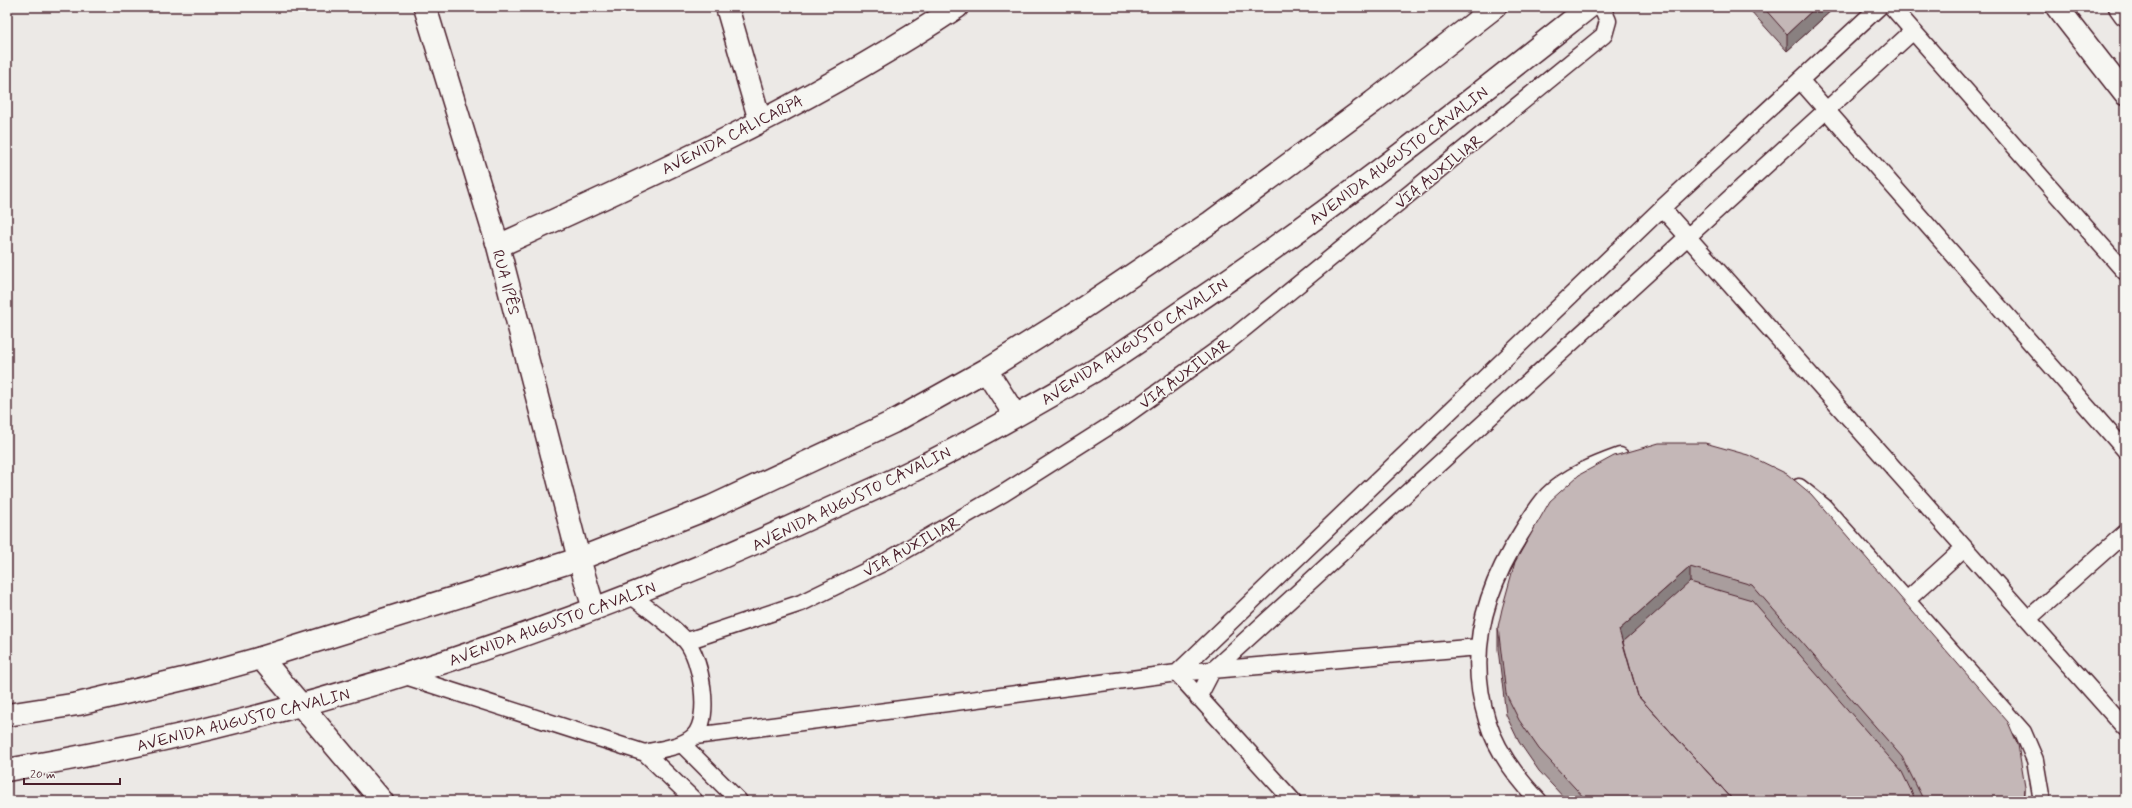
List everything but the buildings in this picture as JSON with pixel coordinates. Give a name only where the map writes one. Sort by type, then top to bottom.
[{"type":"main road","name":"RUA IPÊS","points":[[425,7],[498,246],[594,609]]},
{"type":"main road","points":[[728,7],[760,121]]},
{"type":"main road","name":"AVENIDA CALICARPA","points":[[498,246],[644,180],[760,121],[898,46],[957,7]]},
{"type":"main road","points":[[7,715],[78,704],[200,675],[261,658],[580,559],[711,506],[893,422],[986,370],[1064,321],[1211,222],[1373,102],[1495,7]]},
{"type":"main road","name":"AVENIDA AUGUSTO CAVALIN","points":[[7,770],[101,754],[214,729],[302,706],[405,676],[510,641],[632,596],[738,552],[920,467],[1096,370],[1247,268],[1408,150],[1589,7]]},
{"type":"main road","points":[[2057,7],[2125,94]]},
{"type":"main road","points":[[2120,7],[2125,14]]},
{"type":"main road","points":[[986,370],[1015,415]]},
{"type":"main road","points":[[261,658],[382,801]]},
{"type":"lane","name":"VIA AUXILIAR","points":[[687,641],[801,603],[887,561],[1004,494],[1122,418],[1224,345],[1604,35],[1608,21],[1602,7]]},
{"type":"lane","points":[[1177,673],[1662,208],[1879,7]]},
{"type":"lane","points":[[1892,7],[2125,272]]},
{"type":"lane","points":[[1198,698],[1212,671],[1913,31]]},
{"type":"lane","points":[[1800,80],[2125,450]]},
{"type":"lane","points":[[1662,208],[2125,728]]},
{"type":"lane","points":[[1539,801],[1524,785],[1501,751],[1487,721],[1482,702],[1479,677],[1479,647],[1482,624],[1496,576],[1507,554],[1535,512],[1549,495],[1567,482],[1606,461],[1632,452]]},
{"type":"lane","points":[[1790,480],[1824,507],[2023,732],[2035,760],[2042,801]]},
{"type":"lane","points":[[2028,619],[2125,533]]},
{"type":"lane","points":[[1907,600],[1964,548]]},
{"type":"lane","points":[[632,596],[687,641],[699,670],[703,691],[704,716],[688,740]]},
{"type":"lane","points":[[646,752],[688,740],[1177,673],[1479,647]]},
{"type":"lane","points":[[1177,673],[1198,698],[1293,801]]},
{"type":"lane","points":[[405,676],[646,752],[695,801]]},
{"type":"lane","points":[[688,740],[739,801]]}]
